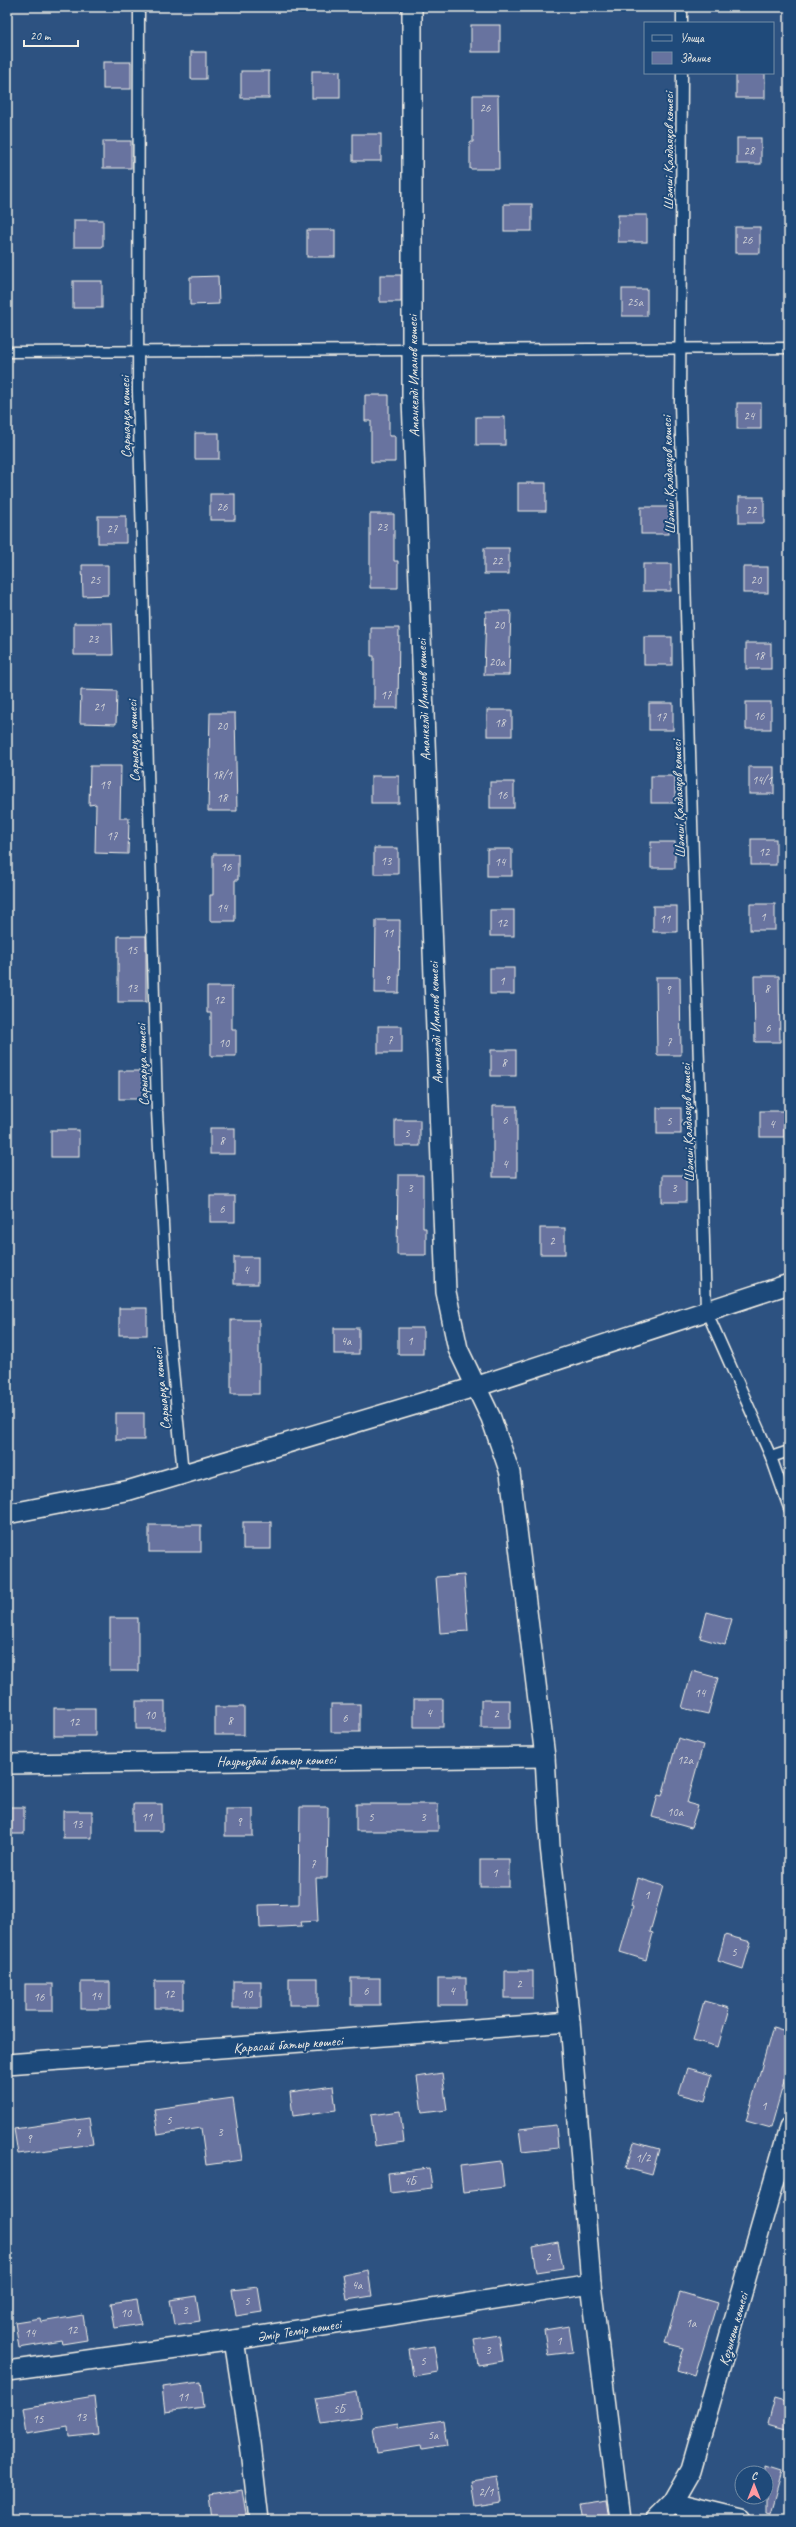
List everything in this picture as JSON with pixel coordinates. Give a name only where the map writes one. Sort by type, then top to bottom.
[{"type":"street","name":"Аманкелді Иманов көшесі","points":[[412,7],[412,350],[446,1292],[458,1349],[478,1386],[510,1473],[545,1757],[550,1846],[570,2022],[591,2284],[620,2520]]},
{"type":"street","points":[[7,1514],[130,1490],[478,1386],[789,1284]]},
{"type":"street","name":"Наурызбай батыр көшесі","points":[[7,1764],[545,1757]]},
{"type":"street","name":"Қарасай батыр көшесі","points":[[7,2064],[570,2022]]},
{"type":"street","name":"Қозыкөш көшесі","points":[[655,2520],[672,2502],[691,2470],[789,2128]]},
{"type":"street","name":"Әмір Темір көшесі","points":[[7,2371],[234,2340],[591,2284]]},
{"type":"street","points":[[234,2340],[250,2443],[259,2520]]},
{"type":"street","points":[[672,2502],[742,2520]]},
{"type":"lane","name":"Сарыарқа көшесі","points":[[140,7],[138,351],[157,1112],[168,1318],[183,1473]]},
{"type":"lane","points":[[682,7],[682,22]]},
{"type":"lane","name":"Шәмші Қалдаяқов көшесі","points":[[682,74],[680,410],[706,1310],[771,1457],[789,1508]]},
{"type":"lane","points":[[7,352],[681,350],[789,348]]},
{"type":"lane","points":[[771,1457],[789,1452]]},
{"type":"building","points":[[471,25],[500,25],[500,52],[471,52]]},
{"type":"building","points":[[191,52],[206,52],[206,79],[191,79]]},
{"type":"building","points":[[103,62],[131,62],[131,89],[103,89]]},
{"type":"building","points":[[241,71],[269,71],[269,98],[241,98]]},
{"type":"building","points":[[312,71],[340,71],[340,98],[312,98]]},
{"type":"building","points":[[736,74],[765,74],[765,98],[736,98]]},
{"type":"building","points":[[473,95],[498,95],[499,169],[470,169],[470,142],[473,142]]},
{"type":"building","points":[[353,134],[381,134],[381,161],[353,161]]},
{"type":"building","points":[[737,138],[761,138],[761,164],[737,164]]},
{"type":"building","points":[[103,141],[131,141],[131,168],[103,168]]},
{"type":"building","points":[[504,204],[532,204],[532,231],[504,231]]},
{"type":"building","points":[[618,215],[647,215],[647,242],[618,242]]},
{"type":"building","points":[[74,220],[103,220],[103,247],[74,247]]},
{"type":"building","points":[[735,227],[760,227],[760,253],[735,253]]},
{"type":"building","points":[[307,230],[335,230],[335,257],[307,257]]},
{"type":"building","points":[[380,275],[401,275],[401,302],[380,302]]},
{"type":"building","points":[[218,276],[219,304],[190,305],[190,277]]},
{"type":"building","points":[[73,281],[102,281],[102,308],[73,308]]},
{"type":"building","points":[[622,289],[647,289],[647,316],[622,316]]},
{"type":"building","points":[[365,395],[389,395],[389,436],[395,436],[395,462],[371,462],[371,421],[365,421]]},
{"type":"building","points":[[737,403],[761,403],[761,429],[737,429]]},
{"type":"building","points":[[476,417],[505,417],[505,445],[476,445]]},
{"type":"building","points":[[195,433],[219,433],[219,459],[195,459]]},
{"type":"building","points":[[518,483],[546,483],[546,511],[518,511]]},
{"type":"building","points":[[210,494],[235,494],[235,520],[210,520]]},
{"type":"building","points":[[739,497],[764,497],[764,523],[739,523]]},
{"type":"building","points":[[641,507],[669,507],[669,534],[641,534]]},
{"type":"building","points":[[370,514],[394,514],[394,561],[398,561],[398,588],[370,588]]},
{"type":"building","points":[[98,516],[126,516],[126,543],[98,543]]},
{"type":"building","points":[[484,548],[509,548],[509,574],[484,574]]},
{"type":"building","points":[[643,564],[671,564],[671,591],[643,591]]},
{"type":"building","points":[[82,565],[108,565],[108,595],[83,596]]},
{"type":"building","points":[[743,567],[768,567],[768,593],[743,593]]},
{"type":"building","points":[[486,611],[511,611],[509,675],[484,675]]},
{"type":"building","points":[[74,623],[112,623],[113,655],[74,655]]},
{"type":"building","points":[[371,628],[399,628],[398,708],[374,708],[374,656],[371,656]]},
{"type":"building","points":[[644,637],[672,637],[672,665],[644,665]]},
{"type":"building","points":[[746,643],[771,643],[771,669],[746,669]]},
{"type":"building","points":[[81,690],[117,691],[116,724],[80,723]]},
{"type":"building","points":[[746,702],[771,702],[771,729],[746,729]]},
{"type":"building","points":[[649,703],[673,703],[673,730],[649,730]]},
{"type":"building","points":[[487,710],[512,710],[512,736],[487,736]]},
{"type":"building","points":[[210,713],[235,713],[237,811],[208,811]]},
{"type":"building","points":[[90,766],[121,766],[120,818],[129,818],[128,854],[95,853],[96,804],[89,805]]},
{"type":"building","points":[[749,767],[774,767],[774,794],[749,794]]},
{"type":"building","points":[[371,776],[399,776],[399,803],[371,803]]},
{"type":"building","points":[[651,776],[675,776],[675,803],[651,803]]},
{"type":"building","points":[[490,782],[514,782],[514,808],[490,808]]},
{"type":"building","points":[[751,839],[776,839],[776,865],[751,865]]},
{"type":"building","points":[[651,842],[675,842],[675,868],[651,868]]},
{"type":"building","points":[[374,848],[398,848],[398,874],[374,874]]},
{"type":"building","points":[[487,849],[512,849],[512,876],[487,876]]},
{"type":"building","points":[[213,854],[238,854],[238,880],[235,880],[235,921],[210,921],[210,895],[213,895]]},
{"type":"building","points":[[750,904],[775,904],[775,930],[750,930]]},
{"type":"building","points":[[653,906],[677,906],[677,932],[653,932]]},
{"type":"building","points":[[490,910],[514,910],[514,936],[490,936]]},
{"type":"building","points":[[376,920],[400,920],[399,993],[375,993]]},
{"type":"building","points":[[118,936],[146,936],[146,1002],[118,1002]]},
{"type":"building","points":[[490,968],[514,968],[514,994],[490,994]]},
{"type":"building","points":[[754,976],[779,976],[780,1042],[755,1042]]},
{"type":"building","points":[[656,977],[680,977],[681,1055],[657,1055]]},
{"type":"building","points":[[207,987],[232,987],[232,1029],[236,1029],[236,1056],[211,1056],[211,1013],[207,1013]]},
{"type":"building","points":[[378,1026],[402,1026],[402,1053],[378,1053]]},
{"type":"building","points":[[491,1050],[516,1050],[516,1076],[491,1076]]},
{"type":"building","points":[[119,1071],[147,1071],[147,1099],[119,1099]]},
{"type":"building","points":[[493,1106],[517,1106],[517,1177],[493,1177]]},
{"type":"building","points":[[657,1108],[681,1108],[681,1134],[657,1134]]},
{"type":"building","points":[[760,1111],[784,1111],[784,1137],[760,1137]]},
{"type":"building","points":[[395,1120],[420,1120],[420,1146],[395,1146]]},
{"type":"building","points":[[210,1128],[235,1128],[235,1154],[210,1154]]},
{"type":"building","points":[[51,1130],[79,1130],[79,1157],[51,1157]]},
{"type":"building","points":[[398,1175],[423,1175],[423,1228],[426,1228],[426,1255],[397,1255]]},
{"type":"building","points":[[662,1175],[686,1175],[686,1202],[662,1202]]},
{"type":"building","points":[[210,1196],[235,1196],[235,1222],[210,1222]]},
{"type":"building","points":[[540,1228],[565,1228],[565,1254],[540,1254]]},
{"type":"building","points":[[234,1257],[258,1257],[258,1284],[234,1284]]},
{"type":"building","points":[[119,1308],[147,1308],[147,1335],[119,1335]]},
{"type":"building","points":[[231,1320],[259,1320],[259,1394],[231,1394]]},
{"type":"building","points":[[334,1328],[359,1328],[359,1354],[334,1354]]},
{"type":"building","points":[[398,1328],[423,1328],[423,1354],[398,1354]]},
{"type":"building","points":[[116,1413],[144,1413],[144,1440],[116,1440]]},
{"type":"building","points":[[243,1522],[271,1522],[271,1549],[243,1549]]},
{"type":"building","points":[[149,1525],[201,1525],[201,1552],[149,1552]]},
{"type":"building","points":[[464,1575],[468,1631],[440,1633],[436,1577]]},
{"type":"building","points":[[707,1612],[732,1619],[725,1645],[700,1638]]},
{"type":"building","points":[[110,1618],[138,1618],[138,1671],[110,1671]]},
{"type":"building","points":[[692,1671],[718,1678],[708,1714],[682,1708]]},
{"type":"building","points":[[414,1699],[443,1699],[443,1727],[414,1727]]},
{"type":"building","points":[[481,1700],[510,1700],[510,1728],[481,1728]]},
{"type":"building","points":[[136,1701],[165,1701],[165,1729],[136,1729]]},
{"type":"building","points":[[331,1704],[360,1704],[360,1732],[331,1732]]},
{"type":"building","points":[[215,1707],[244,1707],[244,1735],[215,1735]]},
{"type":"building","points":[[54,1708],[95,1708],[95,1736],[54,1736]]},
{"type":"building","points":[[678,1738],[703,1745],[687,1803],[698,1806],[691,1828],[652,1817],[658,1795],[662,1796]]},
{"type":"building","points":[[133,1804],[162,1804],[162,1831],[133,1831]]},
{"type":"building","points":[[356,1804],[438,1804],[438,1831],[356,1831]]},
{"type":"building","points":[[7,1807],[24,1807],[24,1834],[7,1834]]},
{"type":"building","points":[[300,1807],[328,1807],[327,1878],[316,1878],[318,1921],[301,1922],[302,1926],[260,1928],[259,1905],[299,1904]]},
{"type":"building","points":[[225,1809],[253,1809],[253,1836],[225,1836]]},
{"type":"building","points":[[63,1811],[92,1811],[92,1838],[63,1838]]},
{"type":"building","points":[[480,1859],[509,1859],[509,1887],[480,1887]]},
{"type":"building","points":[[638,1878],[663,1886],[650,1932],[653,1933],[646,1960],[620,1952],[633,1906],[631,1905]]},
{"type":"building","points":[[725,1935],[751,1942],[743,1969],[718,1961]]},
{"type":"building","points":[[505,1971],[533,1971],[533,1998],[505,1998]]},
{"type":"building","points":[[289,1978],[318,1978],[318,2005],[289,2005]]},
{"type":"building","points":[[351,1978],[380,1978],[380,2005],[351,2005]]},
{"type":"building","points":[[438,1978],[466,1978],[466,2005],[438,2005]]},
{"type":"building","points":[[155,1981],[183,1981],[183,2008],[155,2008]]},
{"type":"building","points":[[233,1981],[261,1981],[261,2008],[233,2008]]},
{"type":"building","points":[[81,1982],[110,1982],[110,2009],[81,2009]]},
{"type":"building","points":[[25,1984],[53,1984],[53,2011],[25,2011]]},
{"type":"building","points":[[704,2001],[729,2008],[718,2047],[693,2040]]},
{"type":"building","points":[[773,2027],[789,2032],[789,2064],[771,2128],[746,2121]]},
{"type":"building","points":[[687,2068],[712,2075],[705,2101],[679,2094]]},
{"type":"building","points":[[442,2073],[447,2110],[422,2113],[417,2077]]},
{"type":"building","points":[[333,2086],[336,2110],[293,2116],[290,2092]]},
{"type":"building","points":[[233,2098],[242,2160],[206,2165],[201,2128],[158,2135],[154,2109]]},
{"type":"building","points":[[400,2111],[404,2142],[375,2146],[371,2115]]},
{"type":"building","points":[[89,2118],[93,2144],[18,2154],[14,2129]]},
{"type":"building","points":[[556,2125],[558,2148],[522,2152],[519,2129]]},
{"type":"building","points":[[634,2142],[659,2149],[652,2175],[626,2168]]},
{"type":"building","points":[[501,2161],[504,2187],[463,2192],[460,2166]]},
{"type":"building","points":[[429,2168],[432,2188],[390,2193],[388,2173]]},
{"type":"building","points":[[558,2242],[563,2268],[537,2272],[533,2247]]},
{"type":"building","points":[[368,2270],[372,2296],[347,2300],[343,2275]]},
{"type":"building","points":[[258,2287],[262,2312],[236,2316],[232,2290]]},
{"type":"building","points":[[680,2292],[717,2303],[695,2376],[677,2370],[684,2348],[665,2343]]},
{"type":"building","points":[[196,2296],[200,2321],[174,2325],[170,2300]]},
{"type":"building","points":[[137,2299],[141,2324],[115,2328],[111,2303]]},
{"type":"building","points":[[83,2315],[87,2340],[62,2344],[61,2341],[19,2348],[15,2322],[40,2318],[41,2322]]},
{"type":"building","points":[[569,2326],[573,2352],[548,2355],[544,2330]]},
{"type":"building","points":[[499,2335],[503,2361],[478,2365],[474,2339]]},
{"type":"building","points":[[434,2346],[438,2372],[413,2376],[409,2350]]},
{"type":"building","points":[[201,2382],[204,2407],[165,2412],[162,2387]]},
{"type":"building","points":[[357,2392],[361,2418],[321,2424],[316,2399]]},
{"type":"building","points":[[94,2396],[98,2434],[69,2437],[68,2427],[27,2434],[23,2408]]},
{"type":"building","points":[[775,2398],[789,2402],[789,2430],[768,2424]]},
{"type":"building","points":[[443,2420],[447,2446],[422,2450],[421,2446],[377,2453],[373,2427],[399,2423],[399,2427]]},
{"type":"building","points":[[774,2470],[782,2472],[774,2500]]},
{"type":"building","points":[[497,2477],[501,2502],[476,2506],[472,2481]]},
{"type":"building","points":[[242,2490],[247,2520],[212,2520],[209,2495]]},
{"type":"building","points":[[606,2499],[609,2520],[583,2520],[580,2503]]},
{"type":"building","points":[[766,2505],[773,2505],[770,2514],[766,2513]]}]
